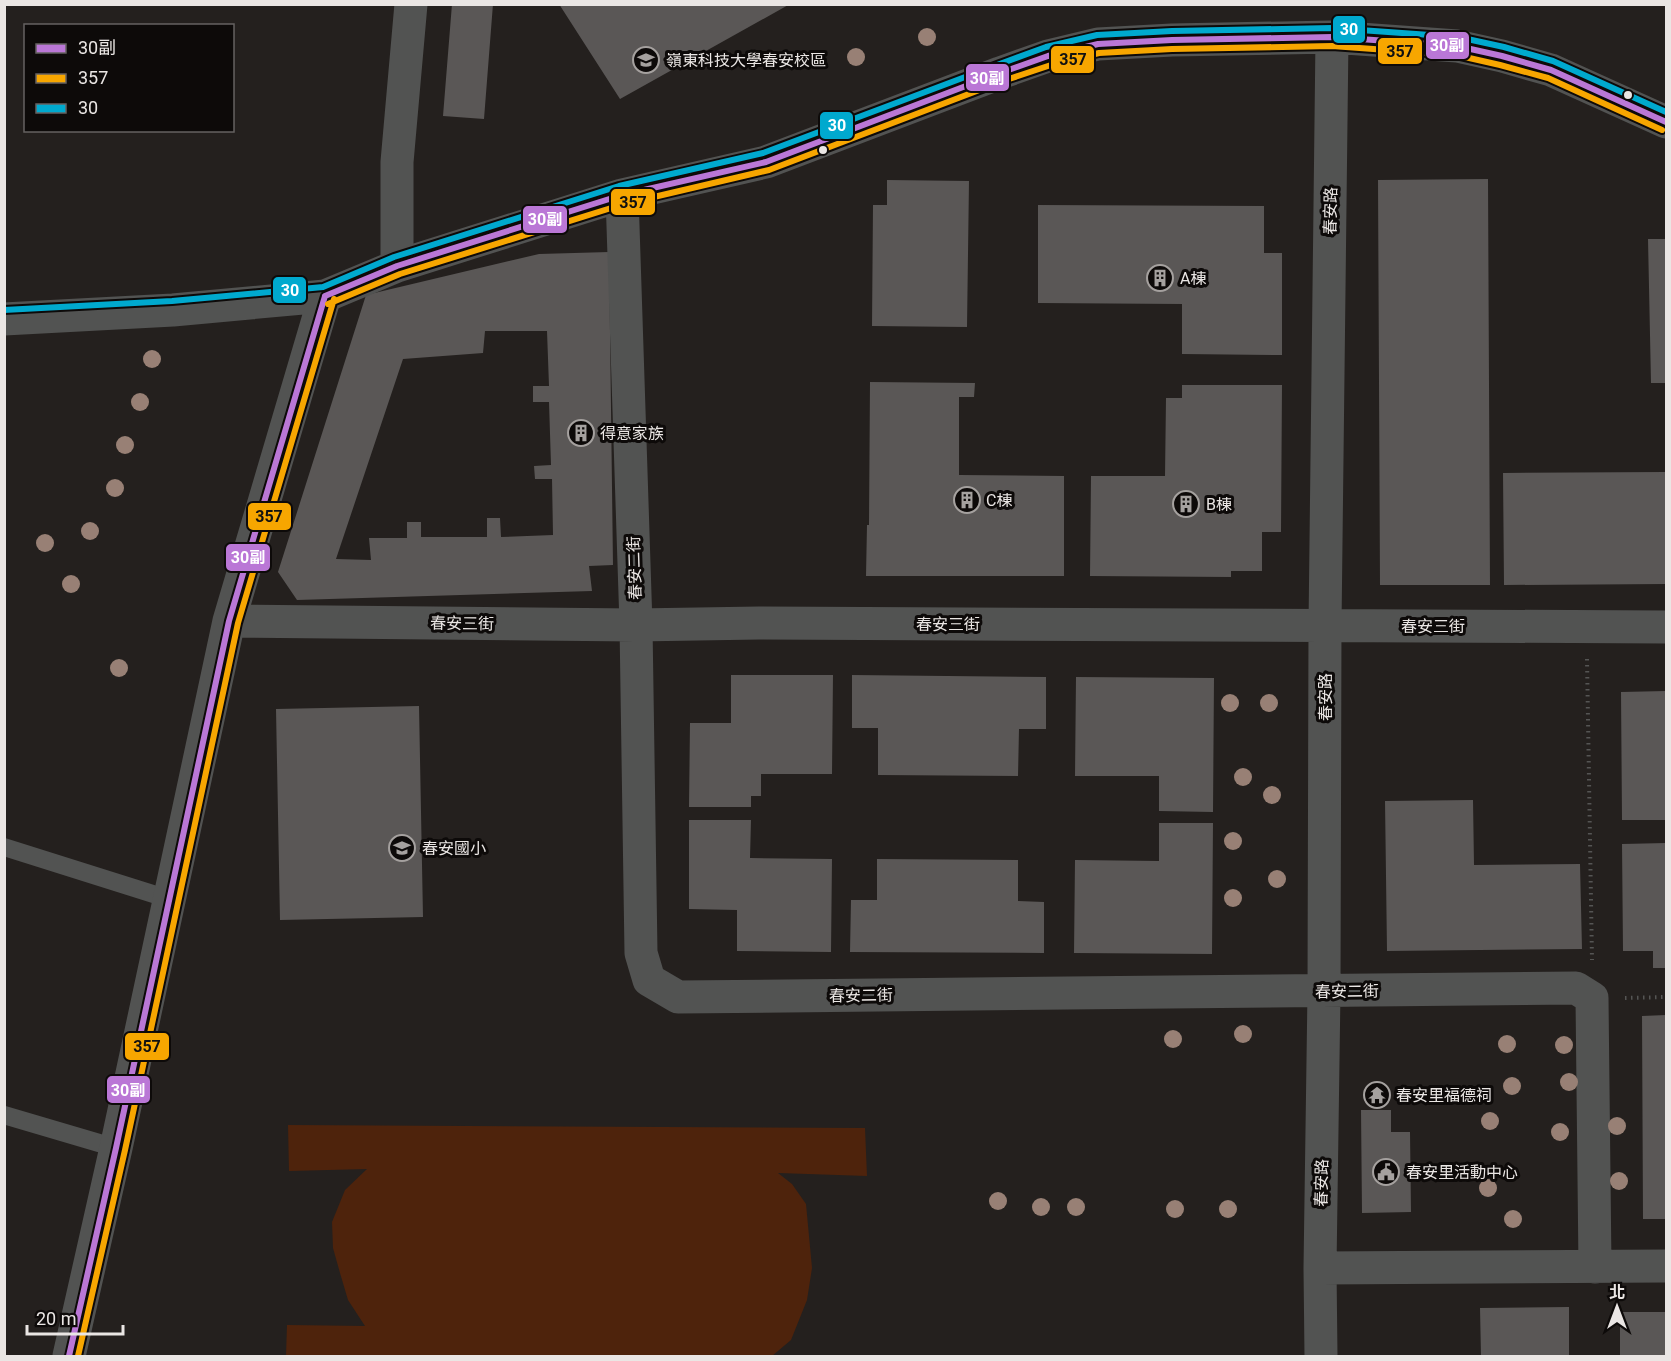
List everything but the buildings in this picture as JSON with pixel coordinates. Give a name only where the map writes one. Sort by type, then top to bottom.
[{"type":"street","points":[[397,266],[396,162],[411,4]]},
{"type":"street","points":[[4,319],[172,310],[325,296],[397,266],[622,195],[766,162],[1000,72],[1048,56],[1098,44],[1332,37],[1457,46],[1551,70],[1666,122]]},
{"type":"street","name":"春安路","points":[[1321,1356],[1325,626],[1332,37]]},
{"type":"street","name":"春安二街","points":[[622,195],[636,625],[641,953],[650,980],[678,997],[1576,988],[1592,998]]},
{"type":"street","points":[[69,1356],[229,621],[325,296]]},
{"type":"street","name":"春安三街","points":[[229,621],[636,625],[771,623],[1666,627]]},
{"type":"street","points":[[1592,998],[1595,1266]]},
{"type":"street","points":[[1320,1268],[1666,1266]]},
{"type":"lane","points":[[4,847],[169,899]]},
{"type":"lane","points":[[4,1114],[116,1148]]},
{"type":"path","points":[[1586,626],[1592,998],[1666,997]]},
{"type":"shaded area","points":[[288,1125],[865,1128],[867,1176],[778,1173],[792,1184],[806,1204],[812,1268],[807,1300],[791,1340],[772,1356],[286,1356],[287,1325],[365,1326],[348,1300],[333,1248],[332,1222],[345,1190],[367,1169],[289,1171]]},
{"type":"transit line","name":"30","points":[[4,310],[172,301],[323,287],[394,257],[619,186],[763,153],[1046,47],[1097,35],[1332,28],[1458,37],[1553,61],[1666,112]]},
{"type":"transit line","name":"30副","points":[[325,296],[397,266],[622,195],[766,162],[1000,73],[1048,56],[1098,44],[1332,37],[1457,46],[1551,70],[1666,122]]},
{"type":"transit line","name":"357","points":[[328,304],[400,274],[624,204],[769,170],[1003,81],[1051,65],[1099,53],[1172,49],[1332,46],[1456,55],[1548,78],[1662,130]]},
{"type":"transit line","name":"30副","points":[[69,1356],[229,621],[325,296]]},
{"type":"transit line","name":"357","points":[[78,1356],[125,1150],[238,623],[334,299]]},
{"type":"place","name":"嶺東科技大學春安校區","points":[[646,60]]},
{"type":"place","name":"A棟","points":[[1160,278]]},
{"type":"place","name":"得意家族","points":[[581,433]]},
{"type":"place","name":"C棟","points":[[967,500]]},
{"type":"place","name":"B棟","points":[[1186,504]]},
{"type":"place","name":"春安國小","points":[[402,848]]},
{"type":"place","name":"春安里福德祠","points":[[1377,1095]]},
{"type":"place","name":"春安里活動中心","points":[[1386,1172]]}]
